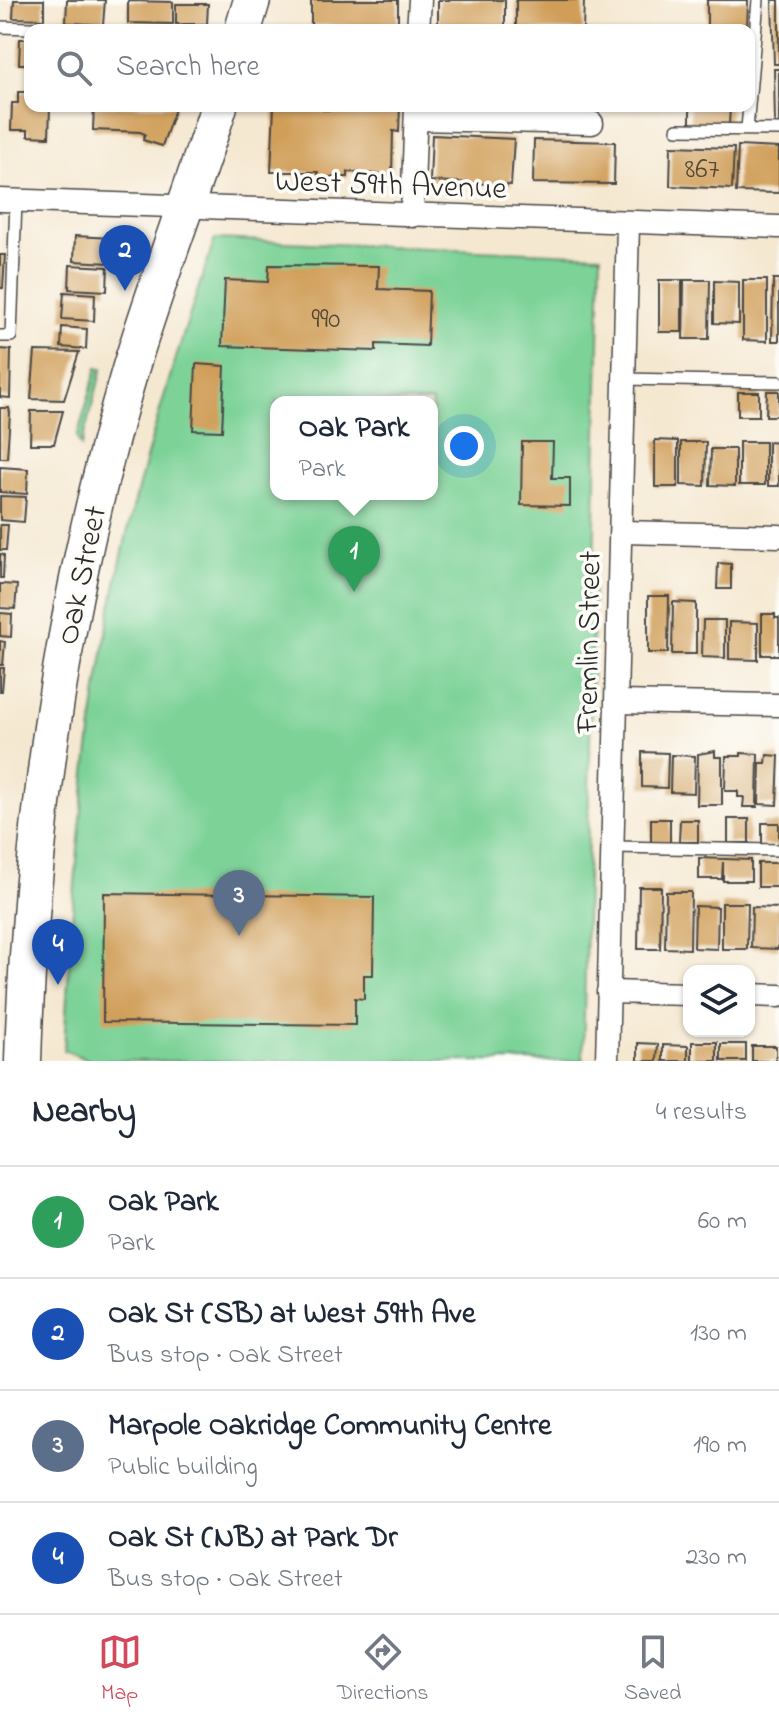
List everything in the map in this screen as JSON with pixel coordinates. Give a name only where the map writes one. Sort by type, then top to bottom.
[{"type":"main road","points":[[245,24],[252,0]]},
{"type":"main road","name":"Oak Street","points":[[23,1061],[37,836],[65,643],[103,470],[130,369],[217,112]]},
{"type":"street","points":[[418,24],[420,0]]},
{"type":"street","points":[[412,216],[416,112],[592,123]]},
{"type":"street","name":"West 59th Avenue","points":[[8,201],[779,227]]},
{"type":"street","name":"Fremlin Street","points":[[607,1061],[628,224]]},
{"type":"street","points":[[622,532],[779,536]]},
{"type":"street","points":[[618,702],[779,705]]},
{"type":"street","points":[[608,992],[683,994]]},
{"type":"street","points":[[755,995],[779,996]]},
{"type":"lane","points":[[755,35],[758,0]]},
{"type":"lane","points":[[0,27],[24,28]]},
{"type":"lane","points":[[747,129],[748,112]]},
{"type":"lane","points":[[677,129],[779,130]]},
{"type":"lane","points":[[0,336],[11,336],[8,201]]},
{"type":"lane","points":[[624,379],[779,382]]},
{"type":"lane","points":[[614,847],[779,850]]},
{"type":"green space","points":[[215,239],[601,255],[583,1061],[91,1061],[64,1050],[78,851],[103,653],[136,495],[165,392]]},
{"type":"green space","points":[[97,368],[102,369],[81,446],[77,438]]},
{"type":"building","points":[[14,0],[44,0],[44,19],[13,18]]},
{"type":"building","points":[[67,0],[105,0],[103,24],[66,23]]},
{"type":"building","points":[[311,0],[398,0],[398,24],[311,24]]},
{"type":"building","points":[[438,0],[505,0],[505,24],[438,24]]},
{"type":"building","points":[[516,0],[584,0],[583,24],[516,24]]},
{"type":"building","points":[[707,0],[748,0],[747,24],[707,24]]},
{"type":"building","points":[[772,0],[779,0],[779,64],[774,64]]},
{"type":"building","points":[[128,1],[173,2],[173,24],[128,23]]},
{"type":"building","points":[[176,4],[208,4],[207,24],[176,24]]},
{"type":"building","points":[[20,39],[24,39],[24,64],[19,64]]},
{"type":"building","points":[[774,69],[779,69],[779,126],[775,126]]},
{"type":"building","points":[[18,92],[24,92],[24,112],[50,112],[49,137],[28,136],[28,130],[11,130],[12,103],[18,103]]},
{"type":"building","points":[[94,112],[174,112],[162,146],[143,140],[145,134],[140,132],[93,130]]},
{"type":"building","points":[[274,112],[400,112],[399,132],[393,131],[392,175],[348,172],[348,177],[318,177],[318,172],[271,172]]},
{"type":"building","points":[[690,112],[730,112],[729,126],[690,124]]},
{"type":"building","points":[[432,135],[514,139],[511,185],[430,181]]},
{"type":"building","points":[[534,140],[615,142],[614,184],[533,183]]},
{"type":"building","points":[[671,146],[734,148],[732,189],[670,186]]},
{"type":"building","points":[[738,146],[779,148],[779,193],[736,192]]},
{"type":"building","points":[[75,236],[111,238],[110,263],[74,261]]},
{"type":"building","points":[[0,255],[5,255],[3,288],[0,288]]},
{"type":"building","points":[[70,265],[108,267],[107,291],[69,289]]},
{"type":"building","points":[[269,265],[379,266],[378,289],[429,291],[427,346],[376,344],[376,351],[222,346],[225,280],[268,282]]},
{"type":"building","points":[[773,279],[779,279],[779,341],[772,341]]},
{"type":"building","points":[[659,280],[682,280],[682,332],[659,332]]},
{"type":"building","points":[[684,280],[710,280],[709,339],[683,339]]},
{"type":"building","points":[[743,280],[767,280],[767,341],[743,340]]},
{"type":"building","points":[[714,281],[739,282],[739,324],[714,323]]},
{"type":"building","points":[[64,292],[95,294],[94,321],[62,319]]},
{"type":"building","points":[[62,327],[87,329],[86,349],[61,347]]},
{"type":"building","points":[[0,349],[11,350],[10,398],[0,397]]},
{"type":"building","points":[[35,351],[79,352],[64,400],[31,399]]},
{"type":"building","points":[[196,364],[225,366],[222,431],[193,430]]},
{"type":"building","points":[[767,391],[779,391],[779,416],[766,416]]},
{"type":"building","points":[[738,392],[759,392],[759,416],[738,416]]},
{"type":"building","points":[[0,408],[9,408],[10,413],[7,458],[0,458]]},
{"type":"building","points":[[31,411],[63,411],[54,444],[30,444]]},
{"type":"building","points":[[655,440],[678,441],[678,487],[655,487]]},
{"type":"building","points":[[522,442],[553,442],[552,478],[570,478],[570,506],[521,505]]},
{"type":"building","points":[[681,442],[706,442],[705,486],[681,485]]},
{"type":"building","points":[[739,442],[765,442],[765,485],[739,485]]},
{"type":"building","points":[[768,442],[779,443],[779,486],[768,486]]},
{"type":"building","points":[[711,449],[735,449],[735,486],[710,485]]},
{"type":"building","points":[[0,467],[28,469],[27,494],[0,492]]},
{"type":"building","points":[[0,496],[26,497],[24,522],[0,520]]},
{"type":"building","points":[[0,525],[8,525],[6,550],[0,550]]},
{"type":"building","points":[[0,554],[4,555],[3,578],[0,578]]},
{"type":"building","points":[[718,563],[731,564],[731,589],[717,589]]},
{"type":"building","points":[[0,584],[17,585],[15,609],[0,608]]},
{"type":"building","points":[[648,596],[669,596],[668,653],[648,653]]},
{"type":"building","points":[[673,602],[696,603],[696,654],[672,654]]},
{"type":"building","points":[[0,613],[12,614],[11,637],[0,636]]},
{"type":"building","points":[[762,614],[775,614],[775,618],[779,618],[779,655],[762,655]]},
{"type":"building","points":[[703,620],[725,620],[725,658],[702,657]]},
{"type":"building","points":[[729,622],[758,623],[758,660],[729,659]]},
{"type":"building","points":[[0,641],[5,642],[3,665],[0,665]]},
{"type":"building","points":[[0,668],[4,668],[2,691],[0,691]]},
{"type":"building","points":[[715,751],[715,757],[722,757],[722,805],[697,805],[698,754]]},
{"type":"building","points":[[642,752],[668,753],[667,788],[642,787]]},
{"type":"building","points":[[741,753],[758,754],[757,807],[743,807],[744,797],[738,797],[738,791],[725,791],[726,756],[741,756]]},
{"type":"building","points":[[671,755],[695,756],[694,793],[670,792]]},
{"type":"building","points":[[767,755],[779,756],[777,805],[759,804],[760,763],[766,763]]},
{"type":"building","points":[[651,819],[670,819],[670,842],[651,842]]},
{"type":"building","points":[[728,819],[749,819],[749,843],[728,843]]},
{"type":"building","points":[[680,820],[698,820],[698,842],[679,842]]},
{"type":"building","points":[[762,823],[779,823],[779,846],[762,845]]},
{"type":"building","points":[[699,858],[751,860],[751,881],[723,881],[723,862],[722,879],[699,879]]},
{"type":"building","points":[[758,863],[779,863],[779,887],[758,887]]},
{"type":"building","points":[[639,887],[661,887],[660,949],[638,949]]},
{"type":"building","points":[[666,892],[691,892],[690,949],[665,948]]},
{"type":"building","points":[[104,893],[374,897],[373,975],[364,975],[364,999],[355,998],[355,1025],[103,1022]]},
{"type":"building","points":[[722,903],[748,903],[747,949],[722,949]]},
{"type":"building","points":[[695,906],[718,907],[717,949],[694,948]]},
{"type":"building","points":[[752,907],[779,908],[778,949],[751,948]]},
{"type":"building","points":[[692,1042],[717,1042],[717,1061],[692,1061]]},
{"type":"building","points":[[638,1043],[658,1044],[657,1061],[638,1061]]},
{"type":"building","points":[[721,1044],[746,1044],[746,1061],[721,1061]]},
{"type":"building","points":[[663,1045],[688,1046],[688,1061],[663,1061]]},
{"type":"building","points":[[752,1046],[776,1046],[776,1061],[752,1061]]},
{"type":"place","name":"Oak St (SB) at West 59th Ave","points":[[125,291]]},
{"type":"place","name":"Oak Park","points":[[354,592]]},
{"type":"place","name":"Marpole Oakridge Community Centre","points":[[239,936]]},
{"type":"place","name":"Oak St (NB) at Park Dr","points":[[58,985]]}]
